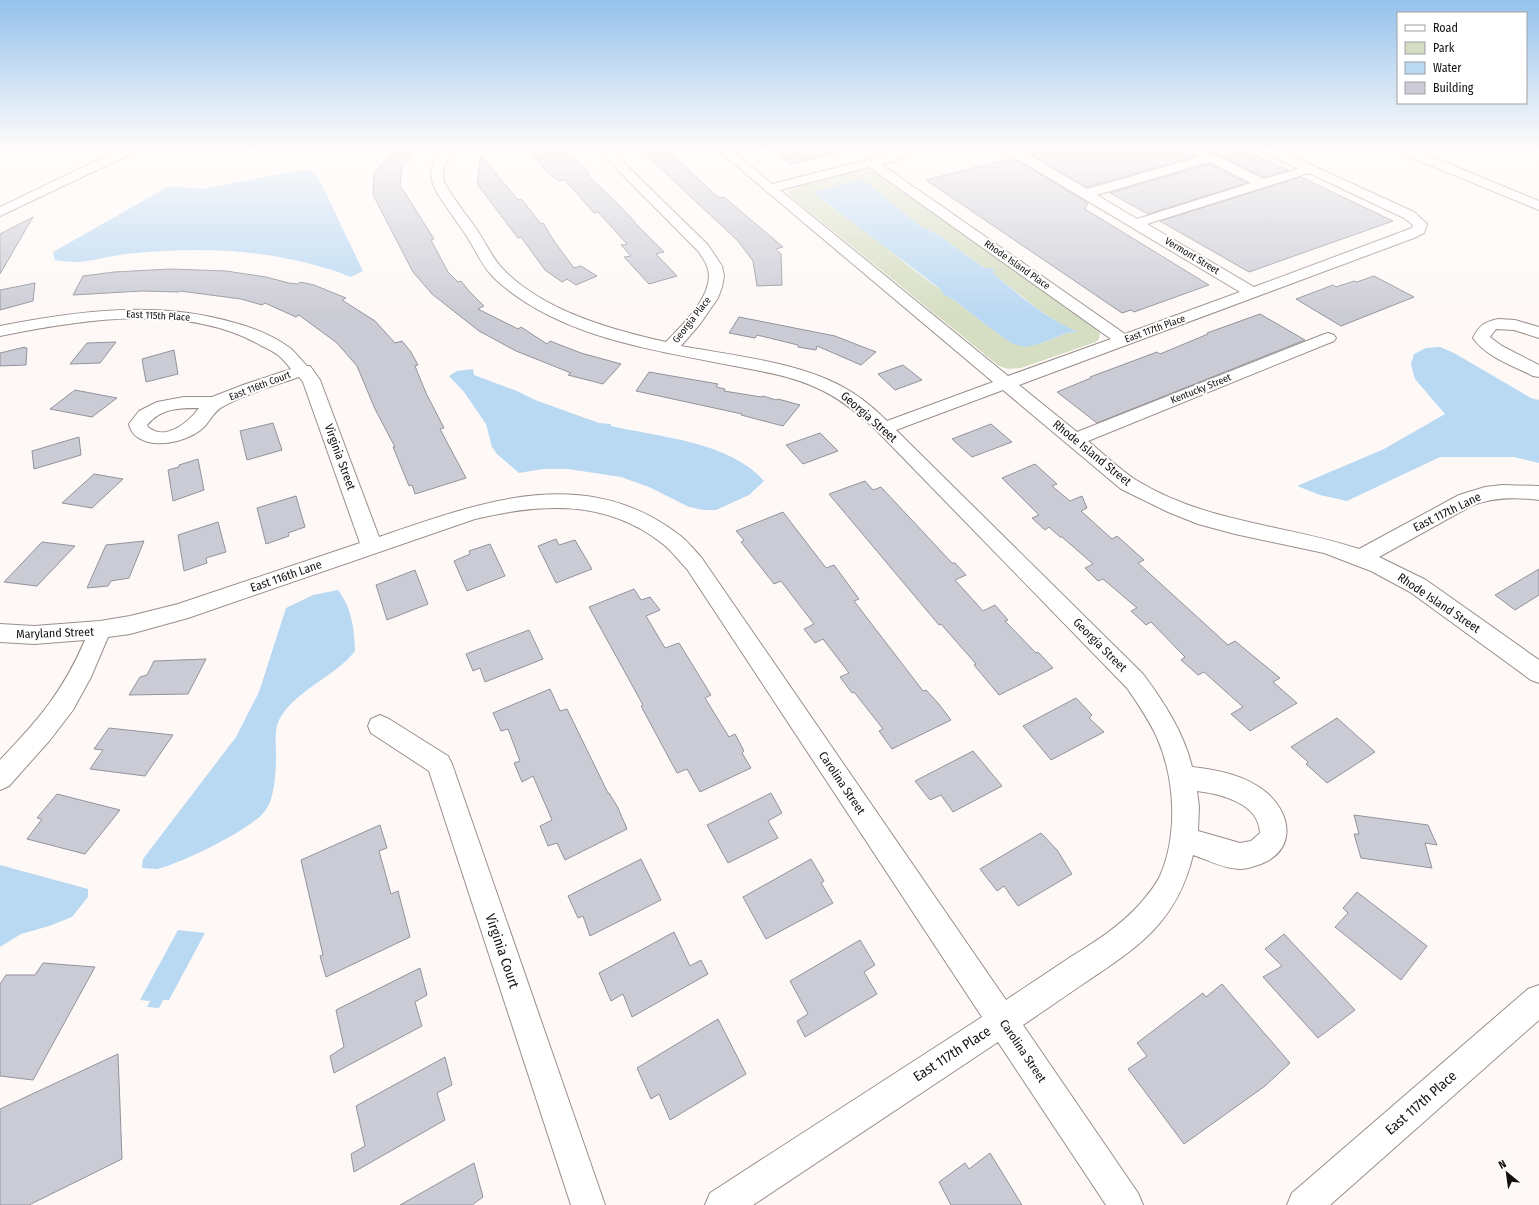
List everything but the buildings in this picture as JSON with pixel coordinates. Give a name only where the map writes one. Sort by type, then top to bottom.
[{"type":"main road","points":[[1,211],[17,203]]},
{"type":"main road","name":"Georgia Street","points":[[452,203],[492,266],[500,275],[512,286],[551,310],[579,322],[630,339],[771,368],[817,380],[839,390],[884,428],[1135,681],[1150,700],[1161,718],[1178,757],[1183,778],[1186,822],[1184,839],[1178,865],[1168,888]]},
{"type":"main road","name":"Georgia Place","points":[[658,203],[703,248],[715,267],[716,275],[712,295],[691,324],[671,347]]},
{"type":"main road","name":"Rhode Island Street","points":[[788,203],[1128,484],[1174,507],[1216,521],[1309,542],[1361,557],[1398,574],[1418,586],[1539,673]]},
{"type":"main road","name":"Rhode Island Place","points":[[929,203],[1124,340]]},
{"type":"main road","name":"Vermont Street","points":[[1102,203],[1253,292]]},
{"type":"main road","points":[[1137,224],[1202,203]]},
{"type":"main road","name":"East 117th Place","points":[[884,428],[1420,230],[1420,224],[1409,215],[1384,203]]},
{"type":"main road","name":"East 115th Place","points":[[0,331],[61,319],[102,315],[128,314],[189,317],[229,325],[259,336],[284,351],[304,370]]},
{"type":"main road","points":[[1539,333],[1525,327],[1501,324],[1488,326],[1482,332],[1481,338],[1496,350],[1539,372]]},
{"type":"main road","name":"Kentucky Street","points":[[1075,440],[1328,338]]},
{"type":"main road","name":"East 116th Court","points":[[215,403],[304,370]]},
{"type":"main road","name":"Virginia Street","points":[[304,370],[311,380],[316,392],[372,547]]},
{"type":"main road","name":"East 117th Lane","points":[[1361,557],[1480,494],[1497,491],[1522,491],[1539,494]]},
{"type":"main road","name":"Carolina Street","points":[[471,512],[497,505],[522,501],[549,500],[584,502],[633,515],[671,538],[684,550],[1003,1020],[1126,1205]]},
{"type":"main road","name":"East 116th Lane","points":[[100,630],[130,625],[180,612],[471,512]]},
{"type":"main road","name":"Maryland Street","points":[[0,634],[34,635],[100,630],[79,677],[65,702],[0,778]]},
{"type":"main road","name":"Virginia Court","points":[[380,726],[439,764],[588,1205]]},
{"type":"main road","points":[[1183,778],[1226,784],[1243,791],[1268,812],[1274,825],[1274,835],[1270,844],[1256,853],[1240,856],[1184,839]]},
{"type":"main road","name":"East 117th Place","points":[[722,1205],[1134,932],[1154,912],[1168,888]]},
{"type":"main road","name":"East 117th Place","points":[[1304,1205],[1539,1000]]},
{"type":"green space","points":[[799,203],[826,203],[857,224],[916,272],[1013,344],[1039,344],[1067,333],[1078,332],[1065,327],[1038,309],[991,272],[995,269],[983,267],[937,234],[920,226],[892,203],[919,203],[1100,333],[1099,339],[1096,342],[1021,368],[1008,369],[999,366]]},
{"type":"water","points":[[139,203],[331,203],[363,271],[351,277],[298,261],[245,252],[218,250],[136,253],[76,262],[55,260],[53,252]]},
{"type":"water","points":[[827,203],[892,203],[920,226],[937,234],[983,267],[996,269],[992,272],[1022,297],[1055,320],[1078,332],[1067,333],[1039,344],[1025,347],[1013,344],[954,300],[944,295],[939,288]]},
{"type":"water","points":[[1440,347],[1454,353],[1531,398],[1539,400],[1539,463],[1514,457],[1440,457],[1347,501],[1320,495],[1297,486],[1384,449],[1445,414],[1415,379],[1411,364],[1414,354],[1426,348]]},
{"type":"water","points":[[473,369],[474,375],[517,391],[535,400],[599,423],[611,424],[611,426],[672,438],[714,449],[750,468],[764,481],[749,495],[716,510],[704,510],[689,507],[649,487],[621,477],[568,469],[543,469],[519,473],[497,454],[492,447],[486,424],[464,392],[449,376],[457,371]]},
{"type":"water","points":[[338,590],[349,611],[354,634],[355,651],[337,669],[295,700],[286,709],[279,720],[276,733],[274,783],[271,801],[266,809],[257,819],[245,828],[197,854],[157,869],[142,868],[143,859],[236,737],[259,692],[286,608],[313,595]]},
{"type":"water","points":[[0,865],[88,889],[88,897],[72,917],[49,926],[21,934],[0,947]]},
{"type":"water","points":[[178,930],[205,933],[169,1000],[163,1000],[159,1008],[147,1007],[150,1001],[140,1000]]}]
